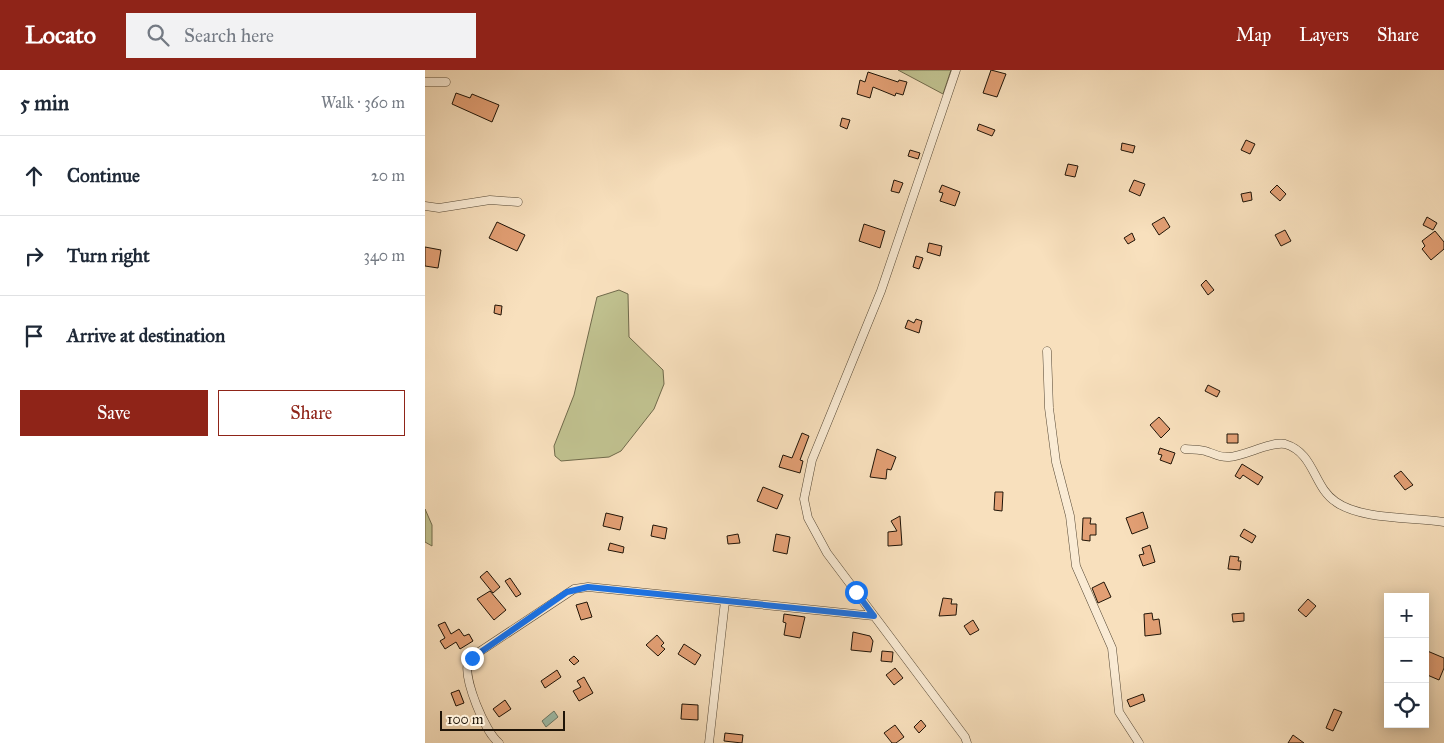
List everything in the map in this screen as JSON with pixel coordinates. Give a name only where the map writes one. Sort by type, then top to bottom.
[{"type":"street","points":[[956,70],[885,282],[813,460],[805,489],[805,508],[813,529],[831,558],[965,737],[967,743]]},
{"type":"street","points":[[425,82],[446,82]]},
{"type":"street","points":[[425,206],[439,208],[489,200],[518,202]]},
{"type":"street","points":[[1047,351],[1053,444],[1059,479],[1070,516],[1076,566],[1112,648],[1119,712],[1139,743]]},
{"type":"street","points":[[1185,449],[1207,451],[1220,457],[1230,457],[1274,444],[1285,444],[1298,450],[1305,457],[1328,495],[1342,506],[1363,512],[1444,522]]},
{"type":"street","points":[[499,743],[484,725],[467,674],[468,662],[476,654],[569,591],[588,587],[874,616]]},
{"type":"street","points":[[709,743],[725,601]]},
{"type":"green space","points":[[898,70],[951,70],[943,94]]},
{"type":"green space","points":[[619,290],[628,294],[629,337],[663,370],[664,384],[654,409],[621,451],[609,457],[561,461],[555,456],[554,446],[574,395],[597,297]]},
{"type":"green space","points":[[425,509],[432,525],[432,546],[425,542]]},
{"type":"shaded area","points":[[554,711],[558,717],[546,727],[542,721]]},
{"type":"building","points":[[991,70],[1006,74],[997,97],[983,93]]},
{"type":"building","points":[[868,72],[898,82],[899,80],[907,82],[903,95],[896,93],[895,96],[873,87],[870,98],[857,94],[860,80],[865,82]]},
{"type":"building","points":[[456,93],[470,98],[472,94],[499,105],[492,122],[452,104]]},
{"type":"building","points":[[842,118],[850,120],[847,129],[840,126]]},
{"type":"building","points":[[979,124],[995,130],[992,136],[977,130]]},
{"type":"building","points":[[1246,140],[1255,144],[1250,154],[1241,150]]},
{"type":"building","points":[[1122,143],[1135,146],[1133,153],[1121,150]]},
{"type":"building","points":[[910,150],[920,153],[918,159],[908,156]]},
{"type":"building","points":[[1068,164],[1078,166],[1075,177],[1065,175]]},
{"type":"building","points":[[894,180],[903,183],[899,193],[891,191]]},
{"type":"building","points":[[1134,180],[1145,184],[1140,196],[1129,191]]},
{"type":"building","points":[[942,185],[960,192],[955,206],[940,201],[943,193],[939,192]]},
{"type":"building","points":[[1277,185],[1286,194],[1280,201],[1270,192]]},
{"type":"building","points":[[1251,192],[1252,200],[1243,202],[1241,194]]},
{"type":"building","points":[[1164,217],[1170,227],[1159,235],[1152,224]]},
{"type":"building","points":[[1427,217],[1437,223],[1433,230],[1423,225]]},
{"type":"building","points":[[497,222],[525,235],[517,251],[489,238]]},
{"type":"building","points":[[864,224],[885,231],[880,248],[859,241]]},
{"type":"building","points":[[1285,230],[1291,241],[1281,246],[1275,235]]},
{"type":"building","points":[[1435,231],[1444,242],[1444,249],[1431,260],[1422,249],[1425,246],[1422,241]]},
{"type":"building","points":[[1132,233],[1135,240],[1128,244],[1124,238]]},
{"type":"building","points":[[929,243],[942,246],[940,256],[927,252]]},
{"type":"building","points":[[425,247],[441,250],[438,268],[425,266]]},
{"type":"building","points":[[916,256],[923,258],[919,269],[913,267]]},
{"type":"building","points":[[1206,280],[1214,290],[1208,295],[1201,285]]},
{"type":"building","points":[[495,305],[502,306],[501,315],[494,313]]},
{"type":"building","points":[[916,319],[922,321],[919,333],[905,328],[908,320],[914,323]]},
{"type":"building","points":[[1208,385],[1220,391],[1217,397],[1205,391]]},
{"type":"building","points":[[1159,417],[1170,429],[1161,438],[1150,425]]},
{"type":"building","points":[[802,433],[809,436],[800,460],[803,461],[800,473],[779,467],[783,455],[792,458]]},
{"type":"building","points":[[1227,434],[1238,434],[1238,443],[1227,443]]},
{"type":"building","points":[[1160,448],[1175,453],[1171,464],[1160,460],[1162,455],[1158,454]]},
{"type":"building","points":[[877,449],[896,457],[891,470],[887,469],[886,479],[870,477]]},
{"type":"building","points":[[1242,464],[1263,477],[1258,485],[1243,475],[1240,479],[1235,476]]},
{"type":"building","points":[[1401,471],[1413,485],[1405,490],[1394,476]]},
{"type":"building","points":[[763,487],[783,495],[777,509],[757,501]]},
{"type":"building","points":[[995,492],[1003,492],[1002,511],[994,510]]},
{"type":"building","points":[[1143,512],[1148,528],[1132,534],[1126,518]]},
{"type":"building","points":[[606,513],[623,517],[620,530],[603,526]]},
{"type":"building","points":[[900,516],[902,545],[888,546],[888,532],[897,531],[891,521]]},
{"type":"building","points":[[1083,518],[1091,518],[1090,524],[1096,524],[1096,535],[1090,535],[1090,541],[1082,540]]},
{"type":"building","points":[[653,525],[667,528],[665,539],[651,536]]},
{"type":"building","points":[[1244,529],[1256,536],[1252,543],[1240,536]]},
{"type":"building","points":[[738,534],[740,543],[728,544],[727,536]]},
{"type":"building","points":[[776,534],[790,537],[787,554],[773,551]]},
{"type":"building","points":[[610,543],[624,547],[623,553],[608,550]]},
{"type":"building","points":[[1150,545],[1155,562],[1143,566],[1139,555],[1144,554],[1142,548]]},
{"type":"building","points":[[1230,556],[1239,557],[1238,561],[1241,561],[1240,570],[1228,569]]},
{"type":"building","points":[[487,571],[500,587],[493,593],[480,577]]},
{"type":"building","points":[[510,578],[521,594],[516,597],[505,581]]},
{"type":"building","points":[[1104,582],[1111,597],[1098,603],[1092,588]]},
{"type":"building","points":[[490,591],[506,610],[494,620],[477,599]]},
{"type":"building","points":[[943,598],[952,599],[951,604],[957,604],[956,615],[939,616]]},
{"type":"building","points":[[1308,599],[1316,606],[1306,617],[1298,610]]},
{"type":"building","points":[[587,602],[592,617],[581,620],[576,605]]},
{"type":"building","points":[[1152,613],[1153,620],[1159,619],[1161,634],[1145,636],[1144,614]]},
{"type":"building","points":[[1244,613],[1244,621],[1233,622],[1232,614]]},
{"type":"building","points":[[784,614],[805,617],[800,638],[784,635],[786,623],[783,622]]},
{"type":"building","points":[[973,620],[979,630],[970,635],[964,626]]},
{"type":"building","points":[[445,622],[451,634],[459,629],[464,636],[469,634],[473,641],[460,649],[456,642],[445,649],[440,641],[445,638],[438,625]]},
{"type":"building","points":[[853,632],[870,636],[873,641],[871,652],[851,650]]},
{"type":"building","points":[[657,635],[664,643],[661,646],[665,649],[658,656],[646,645]]},
{"type":"building","points":[[684,644],[701,655],[695,665],[678,654]]},
{"type":"building","points":[[882,651],[893,652],[892,662],[881,661]]},
{"type":"building","points":[[1429,652],[1444,658],[1444,668],[1439,680],[1429,676]]},
{"type":"building","points":[[574,656],[579,661],[574,665],[569,660]]},
{"type":"building","points":[[895,668],[903,678],[894,685],[886,675]]},
{"type":"building","points":[[557,670],[561,677],[545,688],[541,681]]},
{"type":"building","points":[[584,677],[593,693],[579,701],[573,691],[581,687],[577,681]]},
{"type":"building","points":[[459,690],[464,703],[456,706],[451,693]]},
{"type":"building","points":[[1143,694],[1145,701],[1130,707],[1127,700]]},
{"type":"building","points":[[505,700],[511,709],[499,717],[493,709]]},
{"type":"building","points":[[682,704],[698,705],[698,720],[681,719]]},
{"type":"building","points":[[1334,709],[1342,712],[1333,731],[1326,728]]},
{"type":"building","points":[[921,720],[926,726],[919,733],[914,727]]},
{"type":"building","points":[[895,725],[904,737],[896,743],[892,743],[884,733]]},
{"type":"building","points":[[725,733],[743,735],[742,743],[724,741]]},
{"type":"building","points":[[1293,735],[1304,743],[1288,743]]},
{"type":"route","points":[[472,658],[567,592],[578,588],[588,587],[874,616],[856,592]]}]
